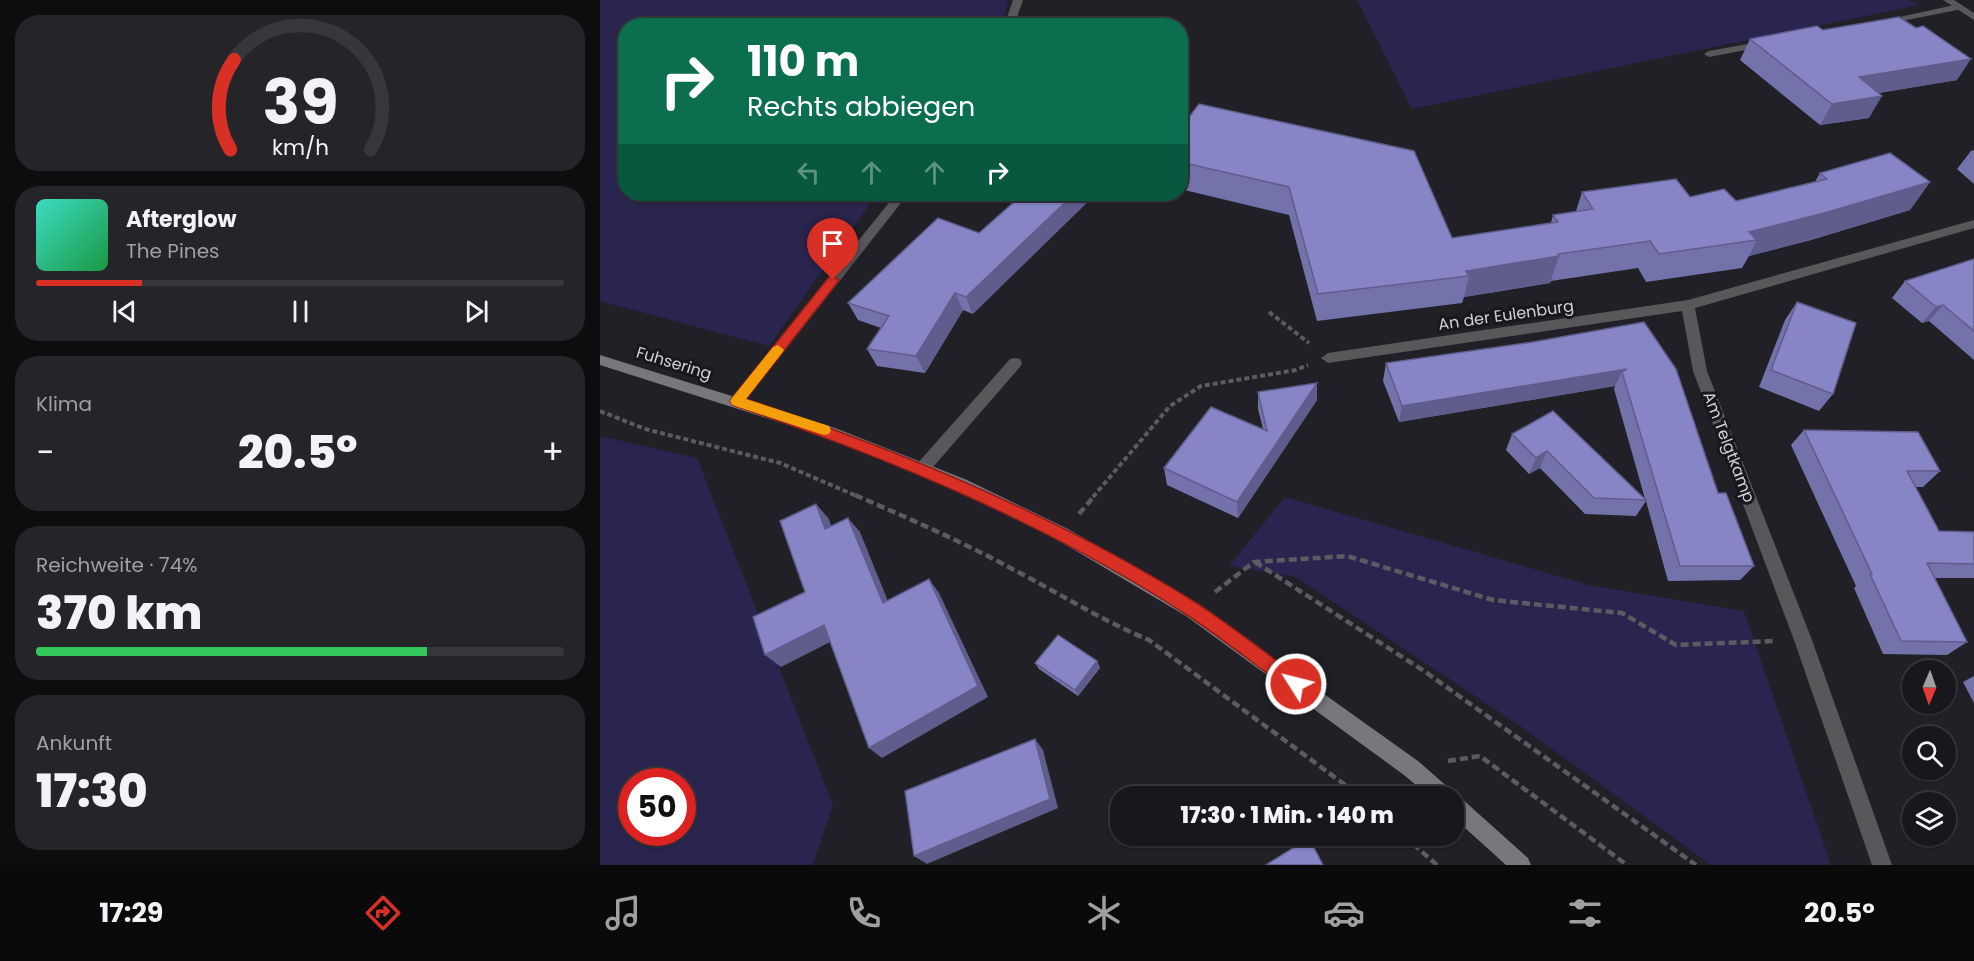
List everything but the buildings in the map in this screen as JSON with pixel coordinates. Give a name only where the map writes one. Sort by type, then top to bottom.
[{"type":"main road","name":"Fuhsering","points":[[600,360],[737,401],[830,432],[922,469],[1062,534],[1192,610],[1411,768],[1432,786]]},
{"type":"main road","points":[[1464,814],[1521,865]]},
{"type":"street","points":[[1012,18],[1018,0]]},
{"type":"street","points":[[1948,0],[1974,17]]},
{"type":"street","points":[[1868,24],[1959,7]]},
{"type":"street","points":[[1709,54],[1777,42]]},
{"type":"street","points":[[737,401],[896,201]]},
{"type":"street","points":[[1688,305],[1974,224]]},
{"type":"street","name":"An der Eulenburg","points":[[1328,358],[1688,305]]},
{"type":"street","name":"Am Telgtkamp","points":[[1688,305],[1700,371],[1803,640],[1882,865]]},
{"type":"street","points":[[922,469],[1015,363]]},
{"type":"path","points":[[1269,312],[1328,358]]},
{"type":"path","points":[[1062,534],[1170,406],[1202,386],[1296,370],[1328,358]]},
{"type":"path","points":[[600,411],[645,429],[780,463],[926,526],[1017,571],[1113,625],[1149,640],[1346,786]]},
{"type":"path","points":[[1192,610],[1254,562],[1347,556],[1493,600],[1622,613],[1676,645],[1803,640]]},
{"type":"path","points":[[1254,562],[1309,595],[1532,746],[1696,865]]},
{"type":"path","points":[[1411,768],[1480,756],[1627,865]]},
{"type":"path","points":[[1415,846],[1437,865]]},
{"type":"shaded area","points":[[600,0],[1008,0],[1002,18],[618,18],[618,201],[872,201],[769,346],[600,301]]},
{"type":"shaded area","points":[[1357,0],[1910,0],[1919,5],[1412,109]]},
{"type":"shaded area","points":[[600,436],[697,458],[833,805],[813,865],[600,865]]},
{"type":"shaded area","points":[[1285,497],[1589,585],[1744,611],[1831,865],[1711,865],[1522,727],[1296,577],[1229,566]]},
{"type":"slow traffic","points":[[778,350],[737,401],[824,430]]},
{"type":"route","points":[[833,280],[737,401],[830,432],[922,469],[961,485],[1062,534],[1192,610],[1296,684]]}]
